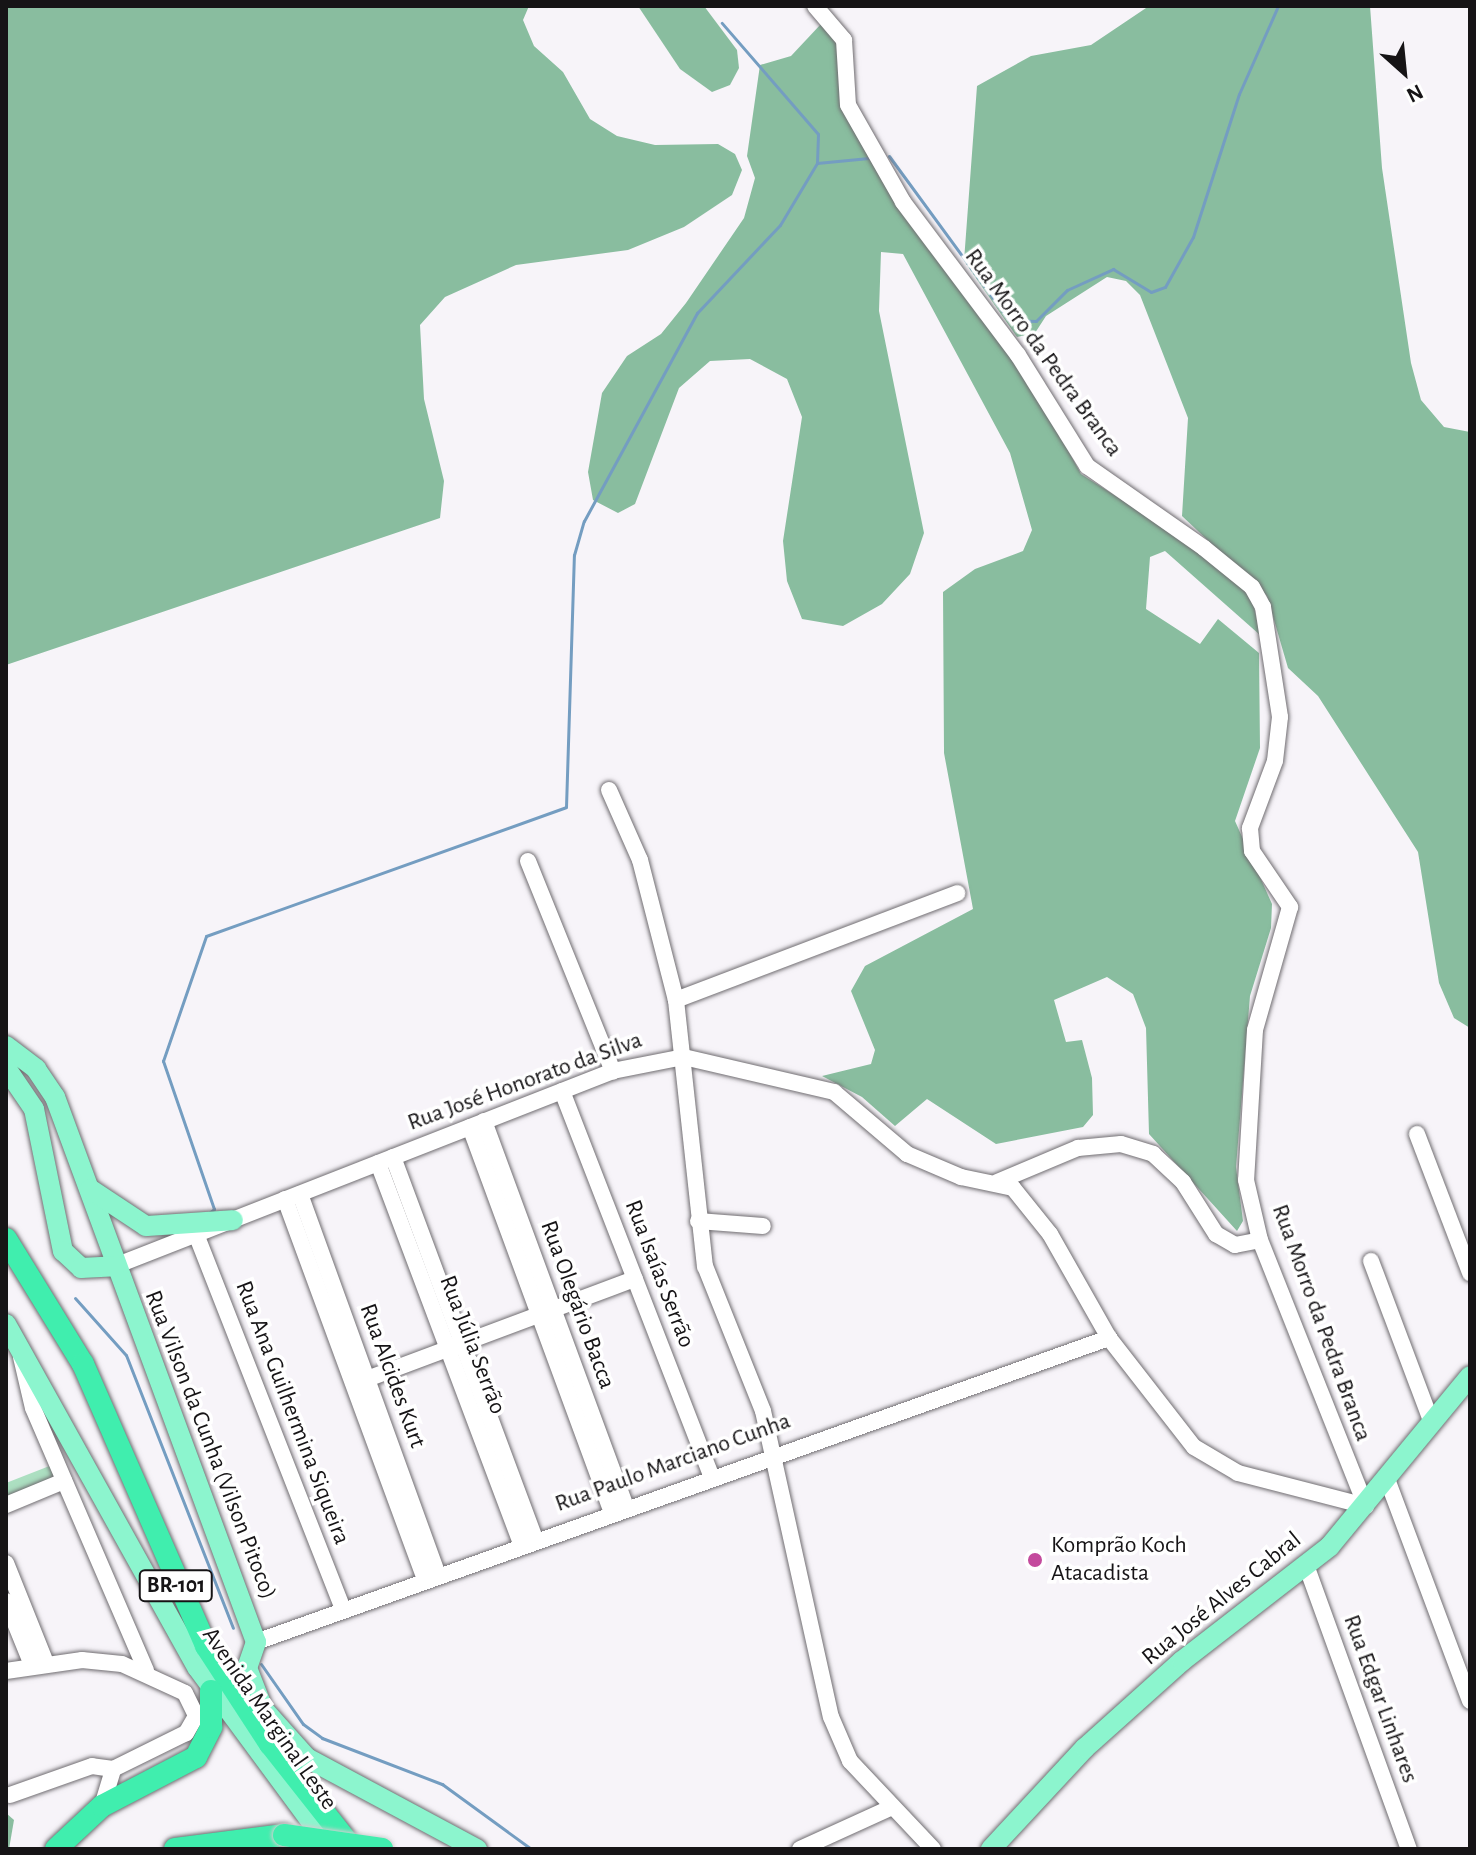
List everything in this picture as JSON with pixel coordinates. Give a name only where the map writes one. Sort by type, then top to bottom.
[{"type":"highway","name":"BR-101","points":[[6,1239],[43,1294],[113,1429],[200,1636],[270,1744],[353,1849]]},
{"type":"highway","points":[[56,1849],[102,1806],[196,1757],[211,1727],[211,1691]]},
{"type":"highway","points":[[175,1849],[284,1835],[382,1849]]},
{"type":"main road","name":"Rua Vilson da Cunha (Vilson Pitoco)","points":[[6,1046],[48,1084],[256,1642]]},
{"type":"main road","points":[[6,1068],[34,1109],[63,1251],[81,1268],[115,1266]]},
{"type":"main road","points":[[86,1186],[136,1223],[188,1235],[233,1220]]},
{"type":"main road","name":"Avenida Marginal Leste","points":[[12,1332],[211,1691],[331,1849]]},
{"type":"main road","name":"Rua José Alves Cabral","points":[[991,1849],[1085,1748],[1306,1565],[1366,1506],[1431,1421],[1469,1379]]},
{"type":"main road","points":[[256,1642],[249,1684],[295,1749],[477,1849]]},
{"type":"street","name":"Rua Morro da Pedra Branca","points":[[815,6],[844,40],[848,105],[903,202],[1018,355],[1087,466],[1216,558],[1252,587],[1263,607],[1280,717],[1275,761],[1250,828],[1252,851],[1290,907],[1255,1030],[1244,1158],[1260,1240],[1366,1506]]},
{"type":"street","points":[[609,790],[640,860],[676,1000],[705,1266],[773,1452],[838,1739],[890,1808],[933,1849]]},
{"type":"street","points":[[528,861],[613,1071]]},
{"type":"street","points":[[676,1000],[957,893]]},
{"type":"street","name":"Rua José Honorato da Silva","points":[[233,1220],[613,1071],[684,1057],[834,1092],[907,1154],[961,1177],[997,1182],[1031,1205],[1109,1338],[1210,1460],[1366,1506]]},
{"type":"street","name":"Rua Isaías Serrão","points":[[562,1091],[711,1475]]},
{"type":"street","name":"Rua Olegário Bacca","points":[[477,1124],[618,1508]]},
{"type":"street","points":[[1417,1134],[1470,1273]]},
{"type":"street","points":[[997,1182],[1078,1148],[1121,1144],[1153,1154],[1183,1182],[1216,1234],[1235,1245],[1260,1240]]},
{"type":"street","name":"Rua Júlia Serrão","points":[[385,1160],[528,1542]]},
{"type":"street","name":"Rua Alcides Kurt","points":[[293,1196],[365,1386],[431,1577]]},
{"type":"street","points":[[698,1221],[763,1226]]},
{"type":"street","points":[[115,1266],[188,1235]]},
{"type":"street","name":"Rua Ana Guilhermina Siqueira","points":[[188,1235],[343,1610]]},
{"type":"street","points":[[1371,1261],[1431,1421]]},
{"type":"street","points":[[365,1386],[455,1346],[635,1279]]},
{"type":"street","points":[[12,1332],[33,1408],[146,1671]]},
{"type":"street","name":"Rua Paulo Marciano Cunha","points":[[256,1642],[773,1452],[1109,1338]]},
{"type":"street","points":[[1387,1479],[1470,1701]]},
{"type":"street","points":[[6,1505],[64,1481]]},
{"type":"street","points":[[6,1563],[39,1664]]},
{"type":"street","name":"Rua Edgar Linhares","points":[[1306,1565],[1409,1849]]},
{"type":"street","points":[[6,1601],[39,1664]]},
{"type":"street","points":[[6,1671],[39,1664],[103,1661],[146,1671],[185,1693],[196,1716],[193,1726],[113,1769],[92,1766],[10,1795]]},
{"type":"street","points":[[102,1806],[113,1769]]},
{"type":"street","points":[[800,1849],[890,1808]]},
{"type":"green space","points":[[6,6],[529,6],[523,20],[534,46],[563,72],[590,119],[617,136],[655,145],[718,144],[735,154],[742,170],[732,195],[684,227],[628,250],[516,265],[445,297],[420,325],[424,399],[444,481],[440,518],[6,665]]},
{"type":"green space","points":[[638,6],[704,6],[737,50],[739,68],[730,85],[712,92],[680,69]]},
{"type":"green space","points":[[1149,6],[1370,6],[1382,168],[1411,363],[1421,400],[1444,427],[1470,432],[1470,1028],[1454,1018],[1439,983],[1418,852],[1318,696],[1288,668],[1267,596],[1182,516],[1188,418],[1140,295],[1126,281],[1107,277],[1046,316],[1035,333],[1017,337],[964,261],[977,86],[1031,56],[1091,45]]},
{"type":"green space","points":[[821,24],[839,38],[845,109],[1016,355],[1081,474],[1204,552],[1252,597],[1260,635],[1165,551],[1150,557],[1146,609],[1200,644],[1218,619],[1259,653],[1260,748],[1235,821],[1272,904],[1271,928],[1250,996],[1236,1167],[1243,1221],[1237,1231],[1149,1134],[1146,1028],[1133,994],[1107,977],[1054,1000],[1066,1042],[1082,1040],[1092,1078],[1093,1115],[1083,1127],[996,1144],[927,1099],[895,1126],[862,1097],[822,1076],[871,1064],[875,1050],[851,991],[865,966],[973,909],[944,753],[943,592],[975,569],[1023,551],[1032,530],[1010,453],[903,254],[881,252],[879,311],[924,533],[910,574],[882,604],[843,626],[802,619],[787,581],[783,541],[802,417],[787,379],[750,359],[710,361],[679,388],[635,504],[618,513],[593,500],[588,472],[602,393],[627,356],[661,334],[744,218],[755,178],[747,156],[760,65],[791,56]]},
{"type":"green space","points":[[52,1465],[57,1479],[6,1499],[6,1483]]},
{"type":"green space","points":[[6,1813],[14,1820],[9,1849],[6,1849]]},
{"type":"waterway","points":[[889,156],[1009,320],[1036,321],[1067,290],[1113,269],[1151,292],[1165,287],[1193,237],[1239,94],[1278,6]]},
{"type":"waterway","points":[[208,1214],[214,1209],[163,1061],[206,936],[566,807],[574,555],[584,521],[697,313],[780,225],[817,163],[818,134],[722,23]]},
{"type":"waterway","points":[[817,163],[869,158]]},
{"type":"waterway","points":[[75,1298],[126,1355],[233,1628]]},
{"type":"waterway","points":[[261,1664],[303,1724],[322,1738],[442,1784],[531,1849]]},
{"type":"place","name":"Komprão Koch Atacadista","points":[[1035,1560]]}]
